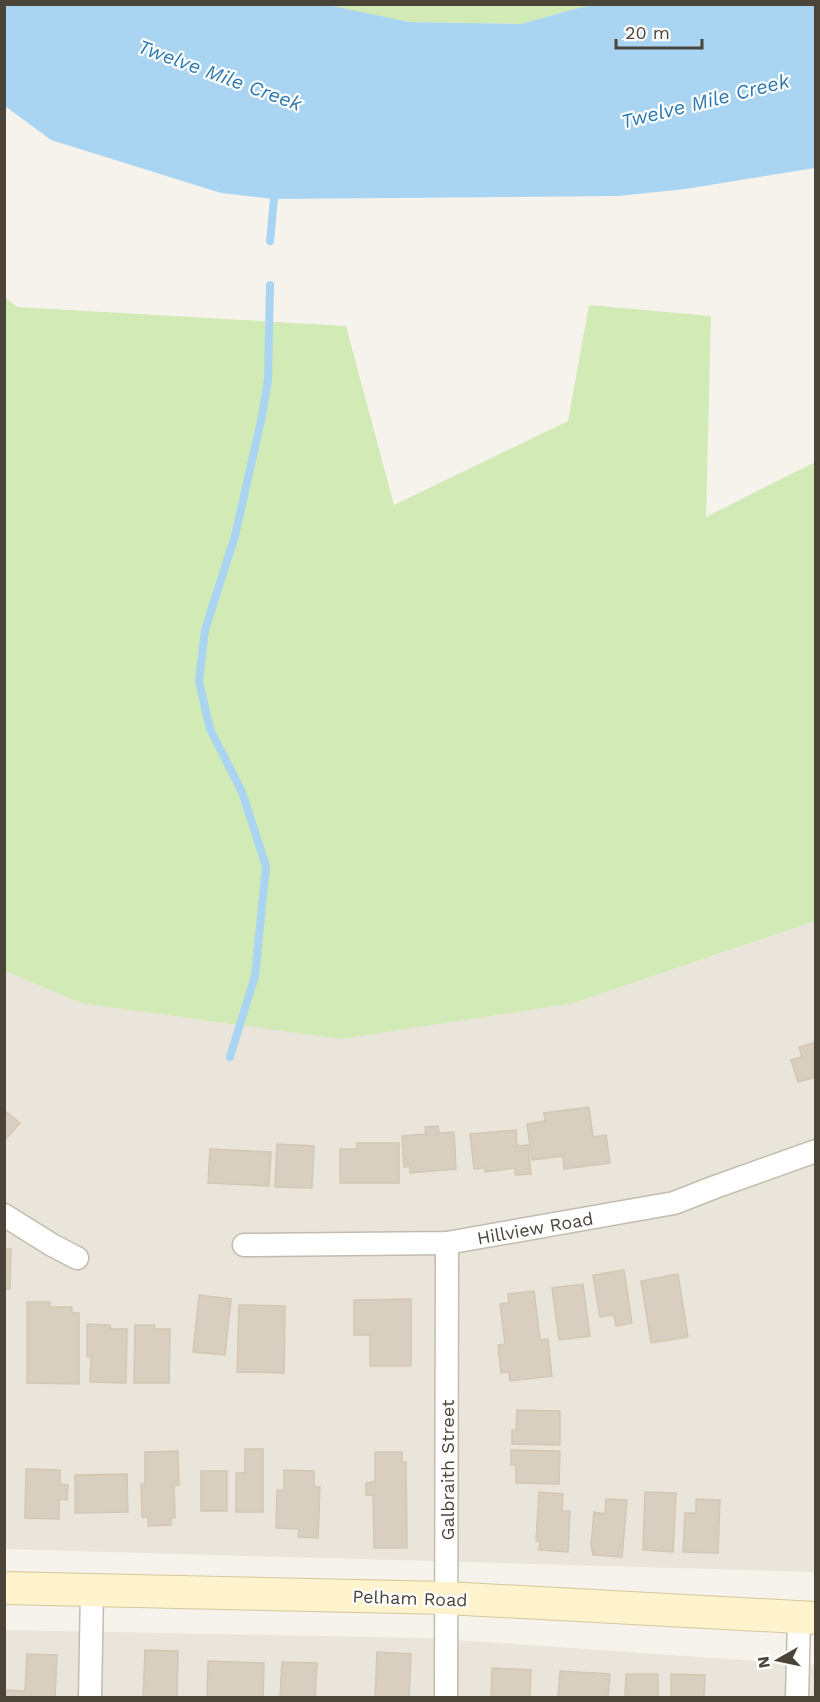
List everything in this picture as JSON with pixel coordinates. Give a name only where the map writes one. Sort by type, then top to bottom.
[{"type":"main road","name":"Pelham Road","points":[[4,1588],[447,1598],[807,1618]]},
{"type":"street","name":"Hillview Road","points":[[244,1245],[447,1243],[674,1203],[816,1151]]},
{"type":"street","points":[[4,1215],[77,1258]]},
{"type":"street","name":"Galbraith Street","points":[[446,1698],[447,1243]]},
{"type":"street","points":[[90,1698],[92,1590]]},
{"type":"street","points":[[797,1698],[807,1618]]},
{"type":"shaded area","points":[[815,921],[815,1572],[5,1549],[5,971],[81,1003],[574,1003]]},
{"type":"shaded area","points":[[5,1630],[427,1638],[816,1665],[815,1698],[5,1698]]},
{"type":"green space","points":[[323,5],[605,5],[578,8],[521,24],[409,22]]},
{"type":"green space","points":[[5,297],[17,307],[346,326],[394,505],[568,421],[589,305],[711,316],[706,517],[815,462],[815,921],[574,1003],[341,1039],[81,1003],[5,971]]},
{"type":"water","name":"Twelve Mile Creek","points":[[323,4],[409,22],[521,24],[578,8],[605,4],[815,5],[815,168],[685,189],[618,196],[274,199],[221,193],[51,140],[5,106],[5,5]]},
{"type":"building","points":[[816,1042],[816,1077],[798,1082],[791,1060],[802,1057],[799,1047]]},
{"type":"building","points":[[589,1107],[593,1137],[606,1135],[610,1163],[564,1169],[563,1156],[532,1160],[527,1124],[545,1121],[544,1113]]},
{"type":"building","points":[[4,1110],[20,1123],[4,1141]]},
{"type":"building","points":[[438,1126],[439,1133],[454,1132],[456,1169],[410,1173],[410,1166],[404,1167],[402,1136],[426,1134],[425,1127]]},
{"type":"building","points":[[516,1130],[517,1146],[528,1145],[531,1174],[515,1175],[515,1168],[485,1172],[485,1168],[474,1169],[470,1134]]},
{"type":"building","points":[[357,1143],[399,1143],[399,1183],[340,1183],[340,1149],[357,1149]]},
{"type":"building","points":[[277,1144],[314,1146],[312,1188],[275,1187]]},
{"type":"building","points":[[210,1149],[271,1152],[269,1186],[208,1183]]},
{"type":"building","points":[[4,1249],[11,1249],[10,1289],[4,1289]]},
{"type":"building","points":[[624,1270],[632,1323],[616,1326],[614,1315],[600,1317],[593,1275]]},
{"type":"building","points":[[678,1274],[688,1337],[651,1343],[641,1281]]},
{"type":"building","points":[[583,1284],[590,1336],[559,1340],[552,1288]]},
{"type":"building","points":[[534,1291],[540,1340],[548,1339],[552,1376],[510,1381],[509,1372],[501,1373],[498,1345],[505,1344],[500,1304],[509,1303],[508,1294]]},
{"type":"building","points":[[199,1295],[231,1299],[225,1355],[193,1352]]},
{"type":"building","points":[[411,1299],[411,1366],[370,1366],[370,1335],[354,1335],[354,1300]]},
{"type":"building","points":[[27,1302],[50,1302],[50,1307],[72,1307],[72,1313],[79,1313],[79,1384],[27,1383]]},
{"type":"building","points":[[239,1305],[285,1306],[284,1373],[237,1372]]},
{"type":"building","points":[[87,1324],[110,1325],[111,1329],[127,1329],[126,1383],[90,1382],[91,1357],[87,1357]]},
{"type":"building","points":[[135,1325],[155,1325],[154,1329],[170,1329],[169,1383],[134,1383]]},
{"type":"building","points":[[517,1410],[560,1411],[560,1445],[512,1444],[512,1430],[516,1430]]},
{"type":"building","points":[[245,1449],[263,1449],[263,1512],[236,1512],[236,1473],[245,1473]]},
{"type":"building","points":[[511,1450],[560,1451],[559,1484],[516,1483],[516,1465],[511,1465]]},
{"type":"building","points":[[178,1451],[179,1485],[174,1485],[175,1518],[171,1518],[171,1525],[148,1526],[148,1517],[142,1517],[141,1484],[145,1484],[145,1452]]},
{"type":"building","points":[[375,1452],[402,1452],[402,1462],[406,1462],[407,1548],[374,1548],[373,1495],[366,1495],[366,1483],[375,1482]]},
{"type":"building","points":[[26,1469],[60,1470],[60,1484],[68,1485],[67,1500],[59,1499],[59,1519],[25,1518]]},
{"type":"building","points":[[284,1470],[314,1471],[314,1487],[320,1487],[318,1538],[298,1537],[299,1529],[276,1528],[277,1490],[284,1490]]},
{"type":"building","points":[[201,1471],[227,1471],[227,1511],[201,1511]]},
{"type":"building","points":[[127,1474],[128,1512],[75,1513],[75,1475]]},
{"type":"building","points":[[539,1492],[563,1494],[562,1511],[570,1511],[568,1552],[539,1550],[540,1541],[536,1541]]},
{"type":"building","points":[[645,1492],[676,1493],[673,1552],[643,1550]]},
{"type":"building","points":[[606,1499],[627,1500],[622,1557],[593,1555],[591,1545],[594,1512],[605,1514]]},
{"type":"building","points":[[696,1499],[720,1500],[718,1553],[683,1552],[685,1513],[696,1513]]},
{"type":"building","points":[[145,1650],[178,1651],[177,1698],[143,1698]]},
{"type":"building","points":[[377,1652],[411,1654],[409,1698],[375,1698]]},
{"type":"building","points":[[27,1654],[57,1655],[55,1698],[6,1698],[6,1690],[25,1691]]},
{"type":"building","points":[[208,1661],[264,1663],[263,1698],[207,1698]]},
{"type":"building","points":[[282,1662],[317,1663],[315,1698],[280,1698]]},
{"type":"building","points":[[492,1668],[531,1670],[530,1698],[491,1698]]},
{"type":"building","points":[[560,1671],[610,1674],[608,1698],[558,1698]]},
{"type":"building","points":[[626,1674],[658,1674],[658,1698],[625,1698]]},
{"type":"building","points":[[671,1674],[705,1675],[704,1698],[671,1698]]},
{"type":"waterway","points":[[270,241],[274,199]]},
{"type":"waterway","points":[[230,1057],[255,976],[266,866],[242,792],[210,729],[199,681],[205,630],[235,536],[262,416],[268,380],[270,285]]}]
